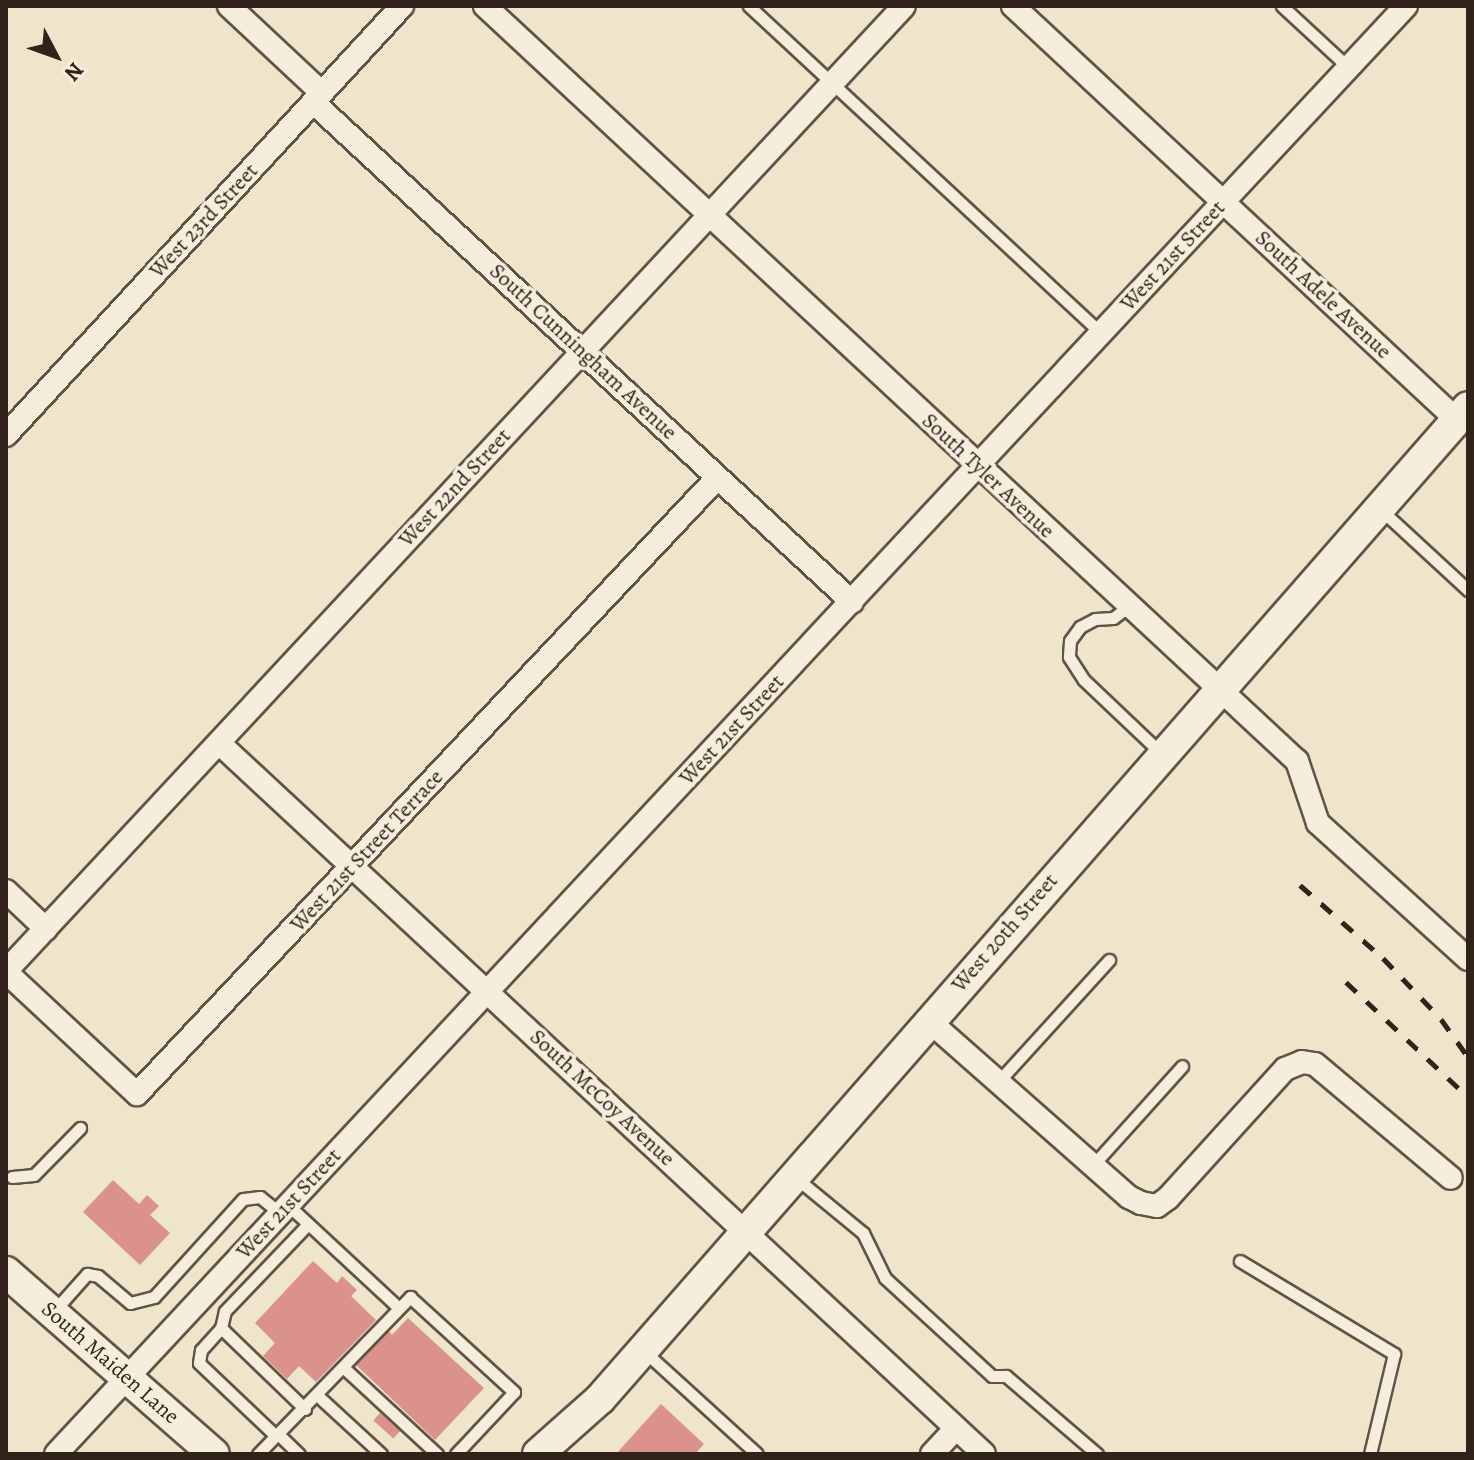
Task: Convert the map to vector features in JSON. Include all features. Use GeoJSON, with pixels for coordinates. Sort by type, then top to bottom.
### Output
{"type":"FeatureCollection","features":[{"type":"Feature","properties":{"kind":"main road","name":"West 20th Street"},"geometry":{"type":"LineString","coordinates":[[538,1454],[600,1399],[1161,753],[1462,413]]}},
{"type":"Feature","properties":{"kind":"main road","name":"South Maiden Lane"},"geometry":{"type":"LineString","coordinates":[[6,1272],[214,1454]]}},
{"type":"Feature","properties":{"kind":"street","name":"South Cunningham Avenue"},"geometry":{"type":"LineString","coordinates":[[229,6],[318,98],[852,602]]}},
{"type":"Feature","properties":{"kind":"street","name":"West 23rd Street"},"geometry":{"type":"LineString","coordinates":[[6,435],[402,6]]}},
{"type":"Feature","properties":{"kind":"street","name":"South Tyler Avenue"},"geometry":{"type":"LineString","coordinates":[[485,6],[708,217],[1297,761],[1318,823],[1468,959]]}},
{"type":"Feature","properties":{"kind":"street","name":"West 22nd Street"},"geometry":{"type":"LineString","coordinates":[[6,972],[904,6]]}},
{"type":"Feature","properties":{"kind":"street","name":"South Adele Avenue"},"geometry":{"type":"LineString","coordinates":[[1013,6],[1224,202],[1462,413]]}},
{"type":"Feature","properties":{"kind":"street","name":"West 21st Street"},"geometry":{"type":"LineString","coordinates":[[56,1454],[1406,6]]}},
{"type":"Feature","properties":{"kind":"street","name":"West 21st Street Terrace"},"geometry":{"type":"LineString","coordinates":[[6,972],[137,1094],[718,477]]}},
{"type":"Feature","properties":{"kind":"street","name":"South McCoy Avenue"},"geometry":{"type":"LineString","coordinates":[[219,743],[984,1454]]}},
{"type":"Feature","properties":{"kind":"street"},"geometry":{"type":"LineString","coordinates":[[6,891],[46,929]]}},
{"type":"Feature","properties":{"kind":"street"},"geometry":{"type":"LineString","coordinates":[[928,1020],[1129,1197],[1157,1206],[1168,1198],[1285,1069],[1308,1062],[1315,1064],[1451,1178]]}},
{"type":"Feature","properties":{"kind":"street"},"geometry":{"type":"LineString","coordinates":[[932,1454],[956,1428]]}},
{"type":"Feature","properties":{"kind":"lane"},"geometry":{"type":"LineString","coordinates":[[749,6],[1101,333]]}},
{"type":"Feature","properties":{"kind":"lane"},"geometry":{"type":"LineString","coordinates":[[1282,6],[1349,68]]}},
{"type":"Feature","properties":{"kind":"lane"},"geometry":{"type":"LineString","coordinates":[[1378,508],[1468,590]]}},
{"type":"Feature","properties":{"kind":"lane"},"geometry":{"type":"LineString","coordinates":[[1129,606],[1113,618],[1095,619],[1080,627],[1070,641],[1069,657],[1084,680],[1161,753]]}},
{"type":"Feature","properties":{"kind":"lane"},"geometry":{"type":"LineString","coordinates":[[998,1082],[1109,960]]}},
{"type":"Feature","properties":{"kind":"lane"},"geometry":{"type":"LineString","coordinates":[[1093,1165],[1182,1066]]}},
{"type":"Feature","properties":{"kind":"lane"},"geometry":{"type":"LineString","coordinates":[[8,1177],[34,1175],[80,1128]]}},
{"type":"Feature","properties":{"kind":"lane"},"geometry":{"type":"LineString","coordinates":[[792,1176],[863,1233],[885,1278],[992,1376],[1006,1376],[1097,1454]]}},
{"type":"Feature","properties":{"kind":"lane"},"geometry":{"type":"LineString","coordinates":[[51,1314],[87,1274],[98,1276],[130,1303],[154,1297],[243,1199],[260,1197],[308,1224],[399,1308]]}},
{"type":"Feature","properties":{"kind":"lane"},"geometry":{"type":"LineString","coordinates":[[299,1454],[201,1366],[199,1353],[221,1328],[225,1311],[308,1224]]}},
{"type":"Feature","properties":{"kind":"lane"},"geometry":{"type":"LineString","coordinates":[[1240,1261],[1394,1354],[1370,1454]]}},
{"type":"Feature","properties":{"kind":"lane"},"geometry":{"type":"LineString","coordinates":[[258,1454],[318,1396],[410,1297],[514,1392],[456,1454]]}},
{"type":"Feature","properties":{"kind":"lane"},"geometry":{"type":"LineString","coordinates":[[221,1328],[305,1409]]}},
{"type":"Feature","properties":{"kind":"lane"},"geometry":{"type":"LineString","coordinates":[[643,1349],[757,1454]]}},
{"type":"Feature","properties":{"kind":"lane"},"geometry":{"type":"LineString","coordinates":[[344,1368],[437,1454]]}},
{"type":"Feature","properties":{"kind":"lane"},"geometry":{"type":"LineString","coordinates":[[318,1396],[381,1454]]}},
{"type":"Feature","properties":{"kind":"building"},"geometry":{"type":"Polygon","coordinates":[[[113,1180],[139,1204],[147,1195],[159,1206],[150,1215],[170,1233],[140,1265],[83,1212],[113,1180]]]}},
{"type":"Feature","properties":{"kind":"building"},"geometry":{"type":"Polygon","coordinates":[[[313,1261],[337,1283],[342,1276],[357,1290],[351,1296],[376,1320],[316,1382],[299,1366],[287,1379],[263,1356],[275,1343],[255,1323],[313,1261]]]}},
{"type":"Feature","properties":{"kind":"building"},"geometry":{"type":"Polygon","coordinates":[[[408,1318],[484,1388],[435,1440],[356,1365],[389,1331],[392,1335],[408,1318]]]}},
{"type":"Feature","properties":{"kind":"building"},"geometry":{"type":"Polygon","coordinates":[[[661,1404],[704,1444],[695,1454],[616,1454],[661,1404]]]}},
{"type":"Feature","properties":{"kind":"building"},"geometry":{"type":"Polygon","coordinates":[[[380,1413],[400,1431],[393,1438],[373,1420],[380,1413]]]}},
{"type":"Feature","properties":{"kind":"railway"},"geometry":{"type":"LineString","coordinates":[[1300,885],[1383,958],[1441,1019],[1468,1057]]}},
{"type":"Feature","properties":{"kind":"railway"},"geometry":{"type":"LineString","coordinates":[[1346,982],[1468,1097]]}}]}
